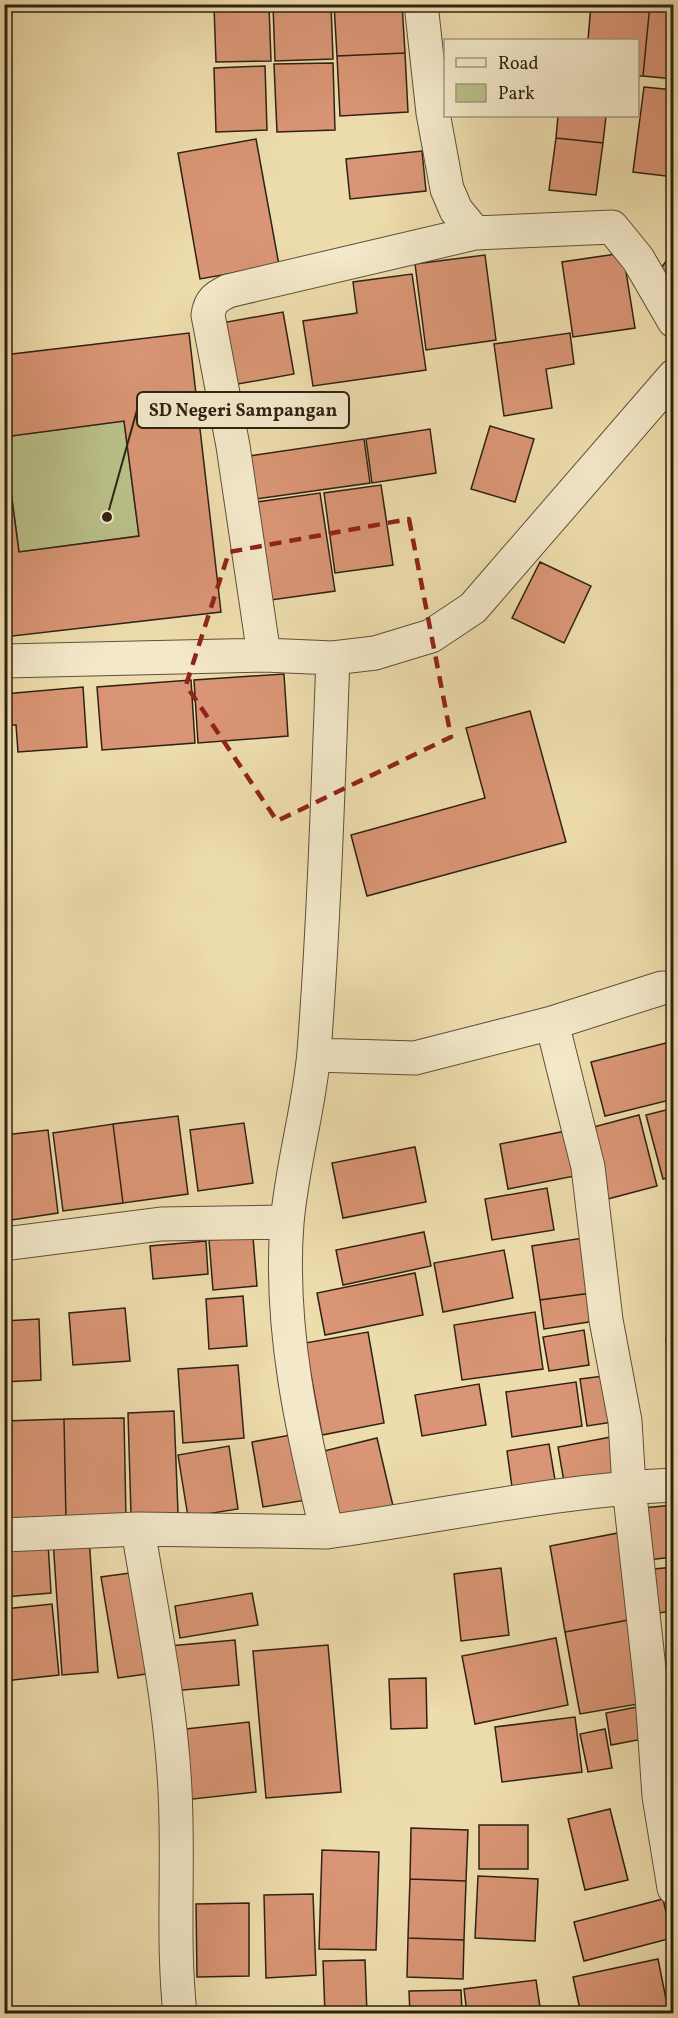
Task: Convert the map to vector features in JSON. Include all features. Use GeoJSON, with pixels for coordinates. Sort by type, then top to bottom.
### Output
{"type":"FeatureCollection","features":[{"type":"Feature","properties":{"kind":"street"},"geometry":{"type":"LineString","coordinates":[[421,4],[434,113],[447,189],[456,210],[475,232]]}},
{"type":"Feature","properties":{"kind":"street"},"geometry":{"type":"LineString","coordinates":[[264,655],[233,446],[208,315],[210,304],[217,296],[228,291],[475,232],[612,227],[638,260],[674,321]]}},
{"type":"Feature","properties":{"kind":"street"},"geometry":{"type":"LineString","coordinates":[[4,661],[264,655],[333,658],[375,653],[431,636],[473,608],[674,376]]}},
{"type":"Feature","properties":{"kind":"street"},"geometry":{"type":"LineString","coordinates":[[327,1532],[311,1468],[295,1383],[286,1304],[287,1222],[314,1055],[326,848],[333,658]]}},
{"type":"Feature","properties":{"kind":"street"},"geometry":{"type":"LineString","coordinates":[[314,1055],[415,1058],[552,1023],[662,988]]}},
{"type":"Feature","properties":{"kind":"street"},"geometry":{"type":"LineString","coordinates":[[552,1023],[588,1167],[606,1320],[625,1421],[629,1487],[652,1696],[659,1796],[674,1888]]}},
{"type":"Feature","properties":{"kind":"street"},"geometry":{"type":"LineString","coordinates":[[4,1244],[160,1224],[287,1222]]}},
{"type":"Feature","properties":{"kind":"street"},"geometry":{"type":"LineString","coordinates":[[4,1535],[138,1529],[327,1532],[428,1518],[557,1494],[674,1485]]}},
{"type":"Feature","properties":{"kind":"street"},"geometry":{"type":"LineString","coordinates":[[138,1529],[164,1685],[175,1790],[176,1973],[180,2013]]}},
{"type":"Feature","properties":{"kind":"highlighted area"},"geometry":{"type":"Polygon","coordinates":[[[409,519],[451,737],[277,821],[186,685],[229,552],[409,519]]]}},
{"type":"Feature","properties":{"kind":"green space"},"geometry":{"type":"Polygon","coordinates":[[[124,421],[139,536],[19,552],[4,437],[124,421]]]}},
{"type":"Feature","properties":{"kind":"building"},"geometry":{"type":"Polygon","coordinates":[[[331,4],[333,59],[275,61],[273,6],[331,4]]]}},
{"type":"Feature","properties":{"kind":"building"},"geometry":{"type":"Polygon","coordinates":[[[334,4],[402,4],[405,53],[337,56],[334,4]]]}},
{"type":"Feature","properties":{"kind":"building"},"geometry":{"type":"Polygon","coordinates":[[[479,4],[564,4],[564,6],[479,10],[479,4]]]}},
{"type":"Feature","properties":{"kind":"building"},"geometry":{"type":"Polygon","coordinates":[[[591,4],[650,4],[643,76],[639,76],[639,39],[588,39],[591,4]]]}},
{"type":"Feature","properties":{"kind":"building"},"geometry":{"type":"Polygon","coordinates":[[[650,4],[674,4],[674,79],[643,76],[650,4]]]}},
{"type":"Feature","properties":{"kind":"building"},"geometry":{"type":"Polygon","coordinates":[[[269,5],[271,61],[216,62],[214,7],[269,5]]]}},
{"type":"Feature","properties":{"kind":"building"},"geometry":{"type":"Polygon","coordinates":[[[405,53],[408,112],[340,116],[337,56],[405,53]]]}},
{"type":"Feature","properties":{"kind":"building"},"geometry":{"type":"Polygon","coordinates":[[[333,63],[335,130],[277,132],[274,64],[333,63]]]}},
{"type":"Feature","properties":{"kind":"building"},"geometry":{"type":"Polygon","coordinates":[[[265,66],[267,130],[216,132],[214,68],[265,66]]]}},
{"type":"Feature","properties":{"kind":"building"},"geometry":{"type":"Polygon","coordinates":[[[644,87],[674,90],[674,177],[633,172],[644,87]]]}},
{"type":"Feature","properties":{"kind":"building"},"geometry":{"type":"Polygon","coordinates":[[[558,117],[606,117],[603,143],[556,138],[558,117]]]}},
{"type":"Feature","properties":{"kind":"building"},"geometry":{"type":"Polygon","coordinates":[[[556,138],[603,143],[596,195],[549,190],[556,138]]]}},
{"type":"Feature","properties":{"kind":"building"},"geometry":{"type":"Polygon","coordinates":[[[256,139],[279,265],[200,279],[178,153],[256,139]]]}},
{"type":"Feature","properties":{"kind":"building"},"geometry":{"type":"Polygon","coordinates":[[[422,151],[426,191],[350,199],[346,159],[422,151]]]}},
{"type":"Feature","properties":{"kind":"building"},"geometry":{"type":"Polygon","coordinates":[[[674,250],[674,280],[659,271],[674,250]]]}},
{"type":"Feature","properties":{"kind":"building"},"geometry":{"type":"Polygon","coordinates":[[[623,253],[635,328],[573,337],[562,262],[623,253]]]}},
{"type":"Feature","properties":{"kind":"building"},"geometry":{"type":"Polygon","coordinates":[[[485,255],[496,340],[426,350],[415,264],[485,255]]]}},
{"type":"Feature","properties":{"kind":"building"},"geometry":{"type":"Polygon","coordinates":[[[412,274],[426,370],[313,386],[303,321],[357,313],[353,282],[412,274]]]}},
{"type":"Feature","properties":{"kind":"building"},"geometry":{"type":"Polygon","coordinates":[[[283,312],[294,374],[227,386],[216,324],[283,312]]]}},
{"type":"Feature","properties":{"kind":"building"},"geometry":{"type":"Polygon","coordinates":[[[189,333],[221,612],[4,637],[4,439],[19,552],[139,536],[124,421],[4,437],[4,355],[189,333]]]}},
{"type":"Feature","properties":{"kind":"building"},"geometry":{"type":"Polygon","coordinates":[[[570,333],[574,364],[546,369],[552,408],[504,416],[494,344],[570,333]]]}},
{"type":"Feature","properties":{"kind":"building"},"geometry":{"type":"Polygon","coordinates":[[[490,426],[534,439],[515,502],[471,489],[490,426]]]}},
{"type":"Feature","properties":{"kind":"building"},"geometry":{"type":"Polygon","coordinates":[[[430,429],[436,473],[372,483],[366,439],[430,429]]]}},
{"type":"Feature","properties":{"kind":"building"},"geometry":{"type":"Polygon","coordinates":[[[364,439],[370,483],[249,500],[243,457],[364,439]]]}},
{"type":"Feature","properties":{"kind":"building"},"geometry":{"type":"Polygon","coordinates":[[[381,485],[393,565],[335,573],[324,493],[381,485]]]}},
{"type":"Feature","properties":{"kind":"building"},"geometry":{"type":"Polygon","coordinates":[[[320,493],[335,591],[271,600],[257,502],[320,493]]]}},
{"type":"Feature","properties":{"kind":"building"},"geometry":{"type":"Polygon","coordinates":[[[540,562],[591,586],[564,643],[512,618],[540,562]]]}},
{"type":"Feature","properties":{"kind":"building"},"geometry":{"type":"Polygon","coordinates":[[[284,674],[288,736],[198,743],[194,680],[284,674]]]}},
{"type":"Feature","properties":{"kind":"building"},"geometry":{"type":"Polygon","coordinates":[[[191,680],[195,743],[102,750],[97,687],[191,680]]]}},
{"type":"Feature","properties":{"kind":"building"},"geometry":{"type":"Polygon","coordinates":[[[83,687],[87,747],[18,752],[16,725],[4,725],[4,694],[83,687]]]}},
{"type":"Feature","properties":{"kind":"building"},"geometry":{"type":"Polygon","coordinates":[[[530,711],[566,842],[367,896],[351,835],[485,798],[466,728],[530,711]]]}},
{"type":"Feature","properties":{"kind":"building"},"geometry":{"type":"Polygon","coordinates":[[[674,1041],[674,1099],[605,1116],[591,1062],[674,1041]]]}},
{"type":"Feature","properties":{"kind":"building"},"geometry":{"type":"Polygon","coordinates":[[[674,1108],[674,1176],[663,1179],[646,1115],[674,1108]]]}},
{"type":"Feature","properties":{"kind":"building"},"geometry":{"type":"Polygon","coordinates":[[[639,1115],[657,1186],[604,1200],[586,1129],[639,1115]]]}},
{"type":"Feature","properties":{"kind":"building"},"geometry":{"type":"Polygon","coordinates":[[[178,1116],[188,1194],[123,1203],[113,1124],[178,1116]]]}},
{"type":"Feature","properties":{"kind":"building"},"geometry":{"type":"Polygon","coordinates":[[[244,1123],[253,1183],[198,1191],[190,1130],[244,1123]]]}},
{"type":"Feature","properties":{"kind":"building"},"geometry":{"type":"Polygon","coordinates":[[[113,1124],[123,1203],[63,1211],[53,1133],[113,1124]]]}},
{"type":"Feature","properties":{"kind":"building"},"geometry":{"type":"Polygon","coordinates":[[[48,1130],[58,1213],[5,1221],[4,1135],[48,1130]]]}},
{"type":"Feature","properties":{"kind":"building"},"geometry":{"type":"Polygon","coordinates":[[[571,1130],[580,1175],[508,1189],[500,1144],[571,1130]]]}},
{"type":"Feature","properties":{"kind":"building"},"geometry":{"type":"Polygon","coordinates":[[[415,1147],[426,1202],[343,1218],[332,1163],[415,1147]]]}},
{"type":"Feature","properties":{"kind":"building"},"geometry":{"type":"Polygon","coordinates":[[[547,1188],[554,1230],[492,1240],[485,1199],[547,1188]]]}},
{"type":"Feature","properties":{"kind":"building"},"geometry":{"type":"Polygon","coordinates":[[[424,1232],[431,1266],[343,1285],[336,1250],[424,1232]]]}},
{"type":"Feature","properties":{"kind":"building"},"geometry":{"type":"Polygon","coordinates":[[[253,1237],[257,1286],[213,1290],[209,1240],[253,1237]]]}},
{"type":"Feature","properties":{"kind":"building"},"geometry":{"type":"Polygon","coordinates":[[[583,1238],[591,1293],[540,1300],[532,1246],[583,1238]]]}},
{"type":"Feature","properties":{"kind":"building"},"geometry":{"type":"Polygon","coordinates":[[[206,1241],[208,1274],[153,1279],[150,1246],[206,1241]]]}},
{"type":"Feature","properties":{"kind":"building"},"geometry":{"type":"Polygon","coordinates":[[[504,1250],[513,1298],[443,1312],[434,1263],[504,1250]]]}},
{"type":"Feature","properties":{"kind":"building"},"geometry":{"type":"Polygon","coordinates":[[[415,1273],[423,1315],[325,1335],[317,1293],[415,1273]]]}},
{"type":"Feature","properties":{"kind":"building"},"geometry":{"type":"Polygon","coordinates":[[[591,1293],[595,1321],[544,1329],[540,1300],[591,1293]]]}},
{"type":"Feature","properties":{"kind":"building"},"geometry":{"type":"Polygon","coordinates":[[[243,1296],[247,1346],[209,1349],[206,1299],[243,1296]]]}},
{"type":"Feature","properties":{"kind":"building"},"geometry":{"type":"Polygon","coordinates":[[[125,1308],[130,1361],[73,1365],[69,1313],[125,1308]]]}},
{"type":"Feature","properties":{"kind":"building"},"geometry":{"type":"Polygon","coordinates":[[[535,1312],[543,1369],[462,1380],[454,1325],[535,1312]]]}},
{"type":"Feature","properties":{"kind":"building"},"geometry":{"type":"Polygon","coordinates":[[[39,1319],[41,1380],[4,1382],[4,1321],[39,1319]]]}},
{"type":"Feature","properties":{"kind":"building"},"geometry":{"type":"Polygon","coordinates":[[[584,1330],[589,1365],[549,1371],[543,1337],[584,1330]]]}},
{"type":"Feature","properties":{"kind":"building"},"geometry":{"type":"Polygon","coordinates":[[[368,1332],[384,1423],[322,1435],[305,1343],[368,1332]]]}},
{"type":"Feature","properties":{"kind":"building"},"geometry":{"type":"Polygon","coordinates":[[[666,1338],[674,1338],[674,1396],[672,1396],[666,1338]]]}},
{"type":"Feature","properties":{"kind":"building"},"geometry":{"type":"Polygon","coordinates":[[[238,1365],[244,1438],[183,1443],[178,1369],[238,1365]]]}},
{"type":"Feature","properties":{"kind":"building"},"geometry":{"type":"Polygon","coordinates":[[[612,1375],[619,1421],[587,1426],[580,1379],[612,1375]]]}},
{"type":"Feature","properties":{"kind":"building"},"geometry":{"type":"Polygon","coordinates":[[[576,1382],[582,1426],[512,1437],[506,1392],[576,1382]]]}},
{"type":"Feature","properties":{"kind":"building"},"geometry":{"type":"Polygon","coordinates":[[[479,1384],[486,1425],[422,1436],[415,1395],[479,1384]]]}},
{"type":"Feature","properties":{"kind":"building"},"geometry":{"type":"Polygon","coordinates":[[[174,1411],[178,1513],[131,1515],[128,1413],[174,1411]]]}},
{"type":"Feature","properties":{"kind":"building"},"geometry":{"type":"Polygon","coordinates":[[[124,1418],[126,1519],[66,1521],[64,1419],[124,1418]]]}},
{"type":"Feature","properties":{"kind":"building"},"geometry":{"type":"Polygon","coordinates":[[[64,1419],[66,1521],[6,1522],[4,1421],[64,1419]]]}},
{"type":"Feature","properties":{"kind":"building"},"geometry":{"type":"Polygon","coordinates":[[[296,1434],[307,1500],[263,1507],[252,1442],[296,1434]]]}},
{"type":"Feature","properties":{"kind":"building"},"geometry":{"type":"Polygon","coordinates":[[[611,1437],[618,1479],[565,1488],[558,1447],[611,1437]]]}},
{"type":"Feature","properties":{"kind":"building"},"geometry":{"type":"Polygon","coordinates":[[[377,1438],[393,1506],[339,1518],[324,1451],[377,1438]]]}},
{"type":"Feature","properties":{"kind":"building"},"geometry":{"type":"Polygon","coordinates":[[[549,1444],[555,1480],[512,1487],[507,1451],[549,1444]]]}},
{"type":"Feature","properties":{"kind":"building"},"geometry":{"type":"Polygon","coordinates":[[[229,1446],[238,1509],[188,1517],[178,1455],[229,1446]]]}},
{"type":"Feature","properties":{"kind":"building"},"geometry":{"type":"Polygon","coordinates":[[[674,1505],[674,1557],[647,1560],[642,1508],[674,1505]]]}},
{"type":"Feature","properties":{"kind":"building"},"geometry":{"type":"Polygon","coordinates":[[[618,1533],[634,1619],[565,1632],[550,1546],[618,1533]]]}},
{"type":"Feature","properties":{"kind":"building"},"geometry":{"type":"Polygon","coordinates":[[[89,1537],[98,1672],[62,1675],[53,1540],[89,1537]]]}},
{"type":"Feature","properties":{"kind":"building"},"geometry":{"type":"Polygon","coordinates":[[[48,1543],[51,1593],[4,1597],[4,1546],[48,1543]]]}},
{"type":"Feature","properties":{"kind":"building"},"geometry":{"type":"Polygon","coordinates":[[[674,1567],[674,1611],[658,1613],[654,1569],[674,1567]]]}},
{"type":"Feature","properties":{"kind":"building"},"geometry":{"type":"Polygon","coordinates":[[[501,1568],[509,1635],[461,1641],[454,1574],[501,1568]]]}},
{"type":"Feature","properties":{"kind":"building"},"geometry":{"type":"Polygon","coordinates":[[[137,1572],[153,1673],[118,1678],[101,1577],[137,1572]]]}},
{"type":"Feature","properties":{"kind":"building"},"geometry":{"type":"Polygon","coordinates":[[[252,1593],[258,1625],[180,1638],[175,1606],[252,1593]]]}},
{"type":"Feature","properties":{"kind":"building"},"geometry":{"type":"Polygon","coordinates":[[[52,1604],[59,1675],[4,1681],[4,1609],[52,1604]]]}},
{"type":"Feature","properties":{"kind":"building"},"geometry":{"type":"Polygon","coordinates":[[[634,1619],[650,1702],[580,1714],[565,1632],[634,1619]]]}},
{"type":"Feature","properties":{"kind":"building"},"geometry":{"type":"Polygon","coordinates":[[[556,1638],[568,1705],[475,1724],[462,1656],[556,1638]]]}},
{"type":"Feature","properties":{"kind":"building"},"geometry":{"type":"Polygon","coordinates":[[[235,1640],[239,1685],[172,1691],[169,1646],[235,1640]]]}},
{"type":"Feature","properties":{"kind":"building"},"geometry":{"type":"Polygon","coordinates":[[[328,1645],[341,1792],[266,1798],[253,1651],[328,1645]]]}},
{"type":"Feature","properties":{"kind":"building"},"geometry":{"type":"Polygon","coordinates":[[[426,1678],[427,1728],[391,1729],[389,1679],[426,1678]]]}},
{"type":"Feature","properties":{"kind":"building"},"geometry":{"type":"Polygon","coordinates":[[[642,1706],[648,1738],[611,1745],[606,1713],[642,1706]]]}},
{"type":"Feature","properties":{"kind":"building"},"geometry":{"type":"Polygon","coordinates":[[[575,1717],[582,1772],[502,1782],[495,1727],[575,1717]]]}},
{"type":"Feature","properties":{"kind":"building"},"geometry":{"type":"Polygon","coordinates":[[[249,1722],[256,1792],[184,1800],[177,1730],[249,1722]]]}},
{"type":"Feature","properties":{"kind":"building"},"geometry":{"type":"Polygon","coordinates":[[[605,1729],[612,1768],[588,1772],[580,1734],[605,1729]]]}},
{"type":"Feature","properties":{"kind":"building"},"geometry":{"type":"Polygon","coordinates":[[[610,1809],[628,1880],[585,1890],[568,1819],[610,1809]]]}},
{"type":"Feature","properties":{"kind":"building"},"geometry":{"type":"Polygon","coordinates":[[[479,1825],[528,1825],[528,1869],[479,1869],[479,1825]]]}},
{"type":"Feature","properties":{"kind":"building"},"geometry":{"type":"Polygon","coordinates":[[[411,1828],[468,1830],[466,1881],[410,1879],[411,1828]]]}},
{"type":"Feature","properties":{"kind":"building"},"geometry":{"type":"Polygon","coordinates":[[[322,1850],[379,1852],[376,1950],[319,1949],[322,1850]]]}},
{"type":"Feature","properties":{"kind":"building"},"geometry":{"type":"Polygon","coordinates":[[[478,1876],[538,1879],[535,1941],[475,1938],[478,1876]]]}},
{"type":"Feature","properties":{"kind":"building"},"geometry":{"type":"Polygon","coordinates":[[[410,1879],[466,1881],[464,1940],[408,1938],[410,1879]]]}},
{"type":"Feature","properties":{"kind":"building"},"geometry":{"type":"Polygon","coordinates":[[[313,1894],[316,1975],[266,1978],[264,1895],[313,1894]]]}},
{"type":"Feature","properties":{"kind":"building"},"geometry":{"type":"Polygon","coordinates":[[[663,1899],[672,1938],[584,1961],[574,1922],[663,1899]]]}},
{"type":"Feature","properties":{"kind":"building"},"geometry":{"type":"Polygon","coordinates":[[[249,1903],[249,1976],[197,1977],[196,1904],[249,1903]]]}},
{"type":"Feature","properties":{"kind":"building"},"geometry":{"type":"Polygon","coordinates":[[[408,1938],[464,1940],[463,1979],[407,1977],[408,1938]]]}},
{"type":"Feature","properties":{"kind":"building"},"geometry":{"type":"Polygon","coordinates":[[[658,1959],[669,2014],[581,2014],[573,1977],[658,1959]]]}},
{"type":"Feature","properties":{"kind":"building"},"geometry":{"type":"Polygon","coordinates":[[[365,1960],[367,2014],[325,2014],[323,1961],[365,1960]]]}},
{"type":"Feature","properties":{"kind":"building"},"geometry":{"type":"Polygon","coordinates":[[[536,1980],[541,2014],[467,2014],[464,1989],[536,1980]]]}},
{"type":"Feature","properties":{"kind":"building"},"geometry":{"type":"Polygon","coordinates":[[[461,1990],[462,2014],[410,2014],[409,1991],[461,1990]]]}},
{"type":"Feature","properties":{"kind":"place","name":"SD Negeri Sampangan"},"geometry":{"type":"Point","coordinates":[107,517]}}]}
